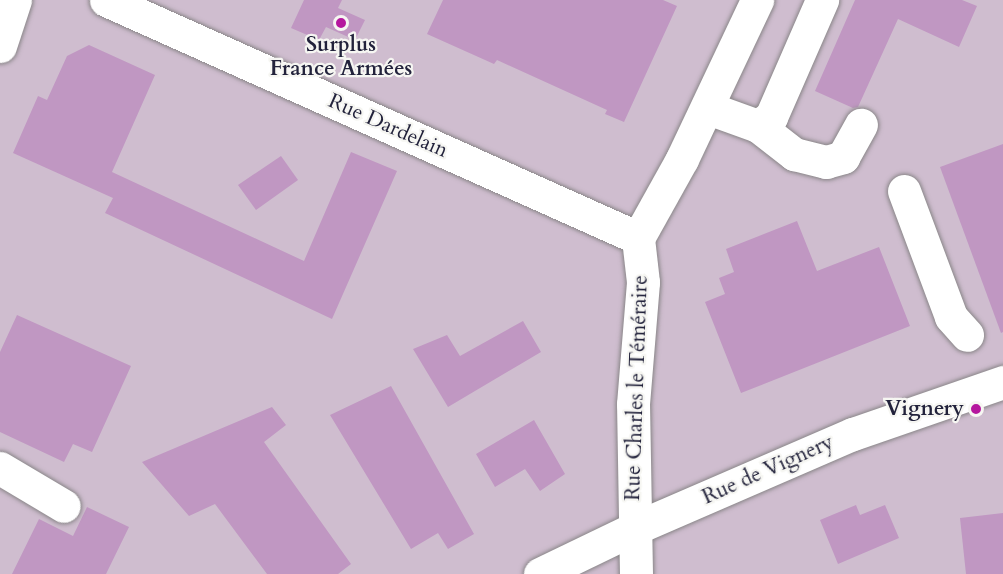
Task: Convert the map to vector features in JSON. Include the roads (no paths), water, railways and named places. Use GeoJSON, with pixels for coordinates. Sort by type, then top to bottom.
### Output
{"type":"FeatureCollection","features":[{"type":"Feature","properties":{"kind":"street"},"geometry":{"type":"LineString","coordinates":[[0,46],[15,0]]}},
{"type":"Feature","properties":{"kind":"street","name":"Rue Dardelain"},"geometry":{"type":"LineString","coordinates":[[106,0],[638,238]]}},
{"type":"Feature","properties":{"kind":"street"},"geometry":{"type":"LineString","coordinates":[[638,238],[708,108],[757,0]]}},
{"type":"Feature","properties":{"kind":"street"},"geometry":{"type":"LineString","coordinates":[[758,126],[771,117],[822,0]]}},
{"type":"Feature","properties":{"kind":"street"},"geometry":{"type":"LineString","coordinates":[[708,108],[758,126],[794,154],[826,162],[843,157],[861,125]]}},
{"type":"Feature","properties":{"kind":"street"},"geometry":{"type":"LineString","coordinates":[[904,191],[951,317],[967,335]]}},
{"type":"Feature","properties":{"kind":"street","name":"Rue Charles le Téméraire"},"geometry":{"type":"LineString","coordinates":[[636,574],[633,530],[633,404],[643,282],[638,238]]}},
{"type":"Feature","properties":{"kind":"street","name":"Rue de Vignery"},"geometry":{"type":"LineString","coordinates":[[540,574],[633,530],[853,434],[1003,382]]}},
{"type":"Feature","properties":{"kind":"street"},"geometry":{"type":"LineString","coordinates":[[0,468],[64,506]]}},
{"type":"Feature","properties":{"kind":"place","name":"Surplus France Armées"},"geometry":{"type":"Point","coordinates":[341,23]}},
{"type":"Feature","properties":{"kind":"place","name":"Vignery"},"geometry":{"type":"Point","coordinates":[976,409]}}]}
